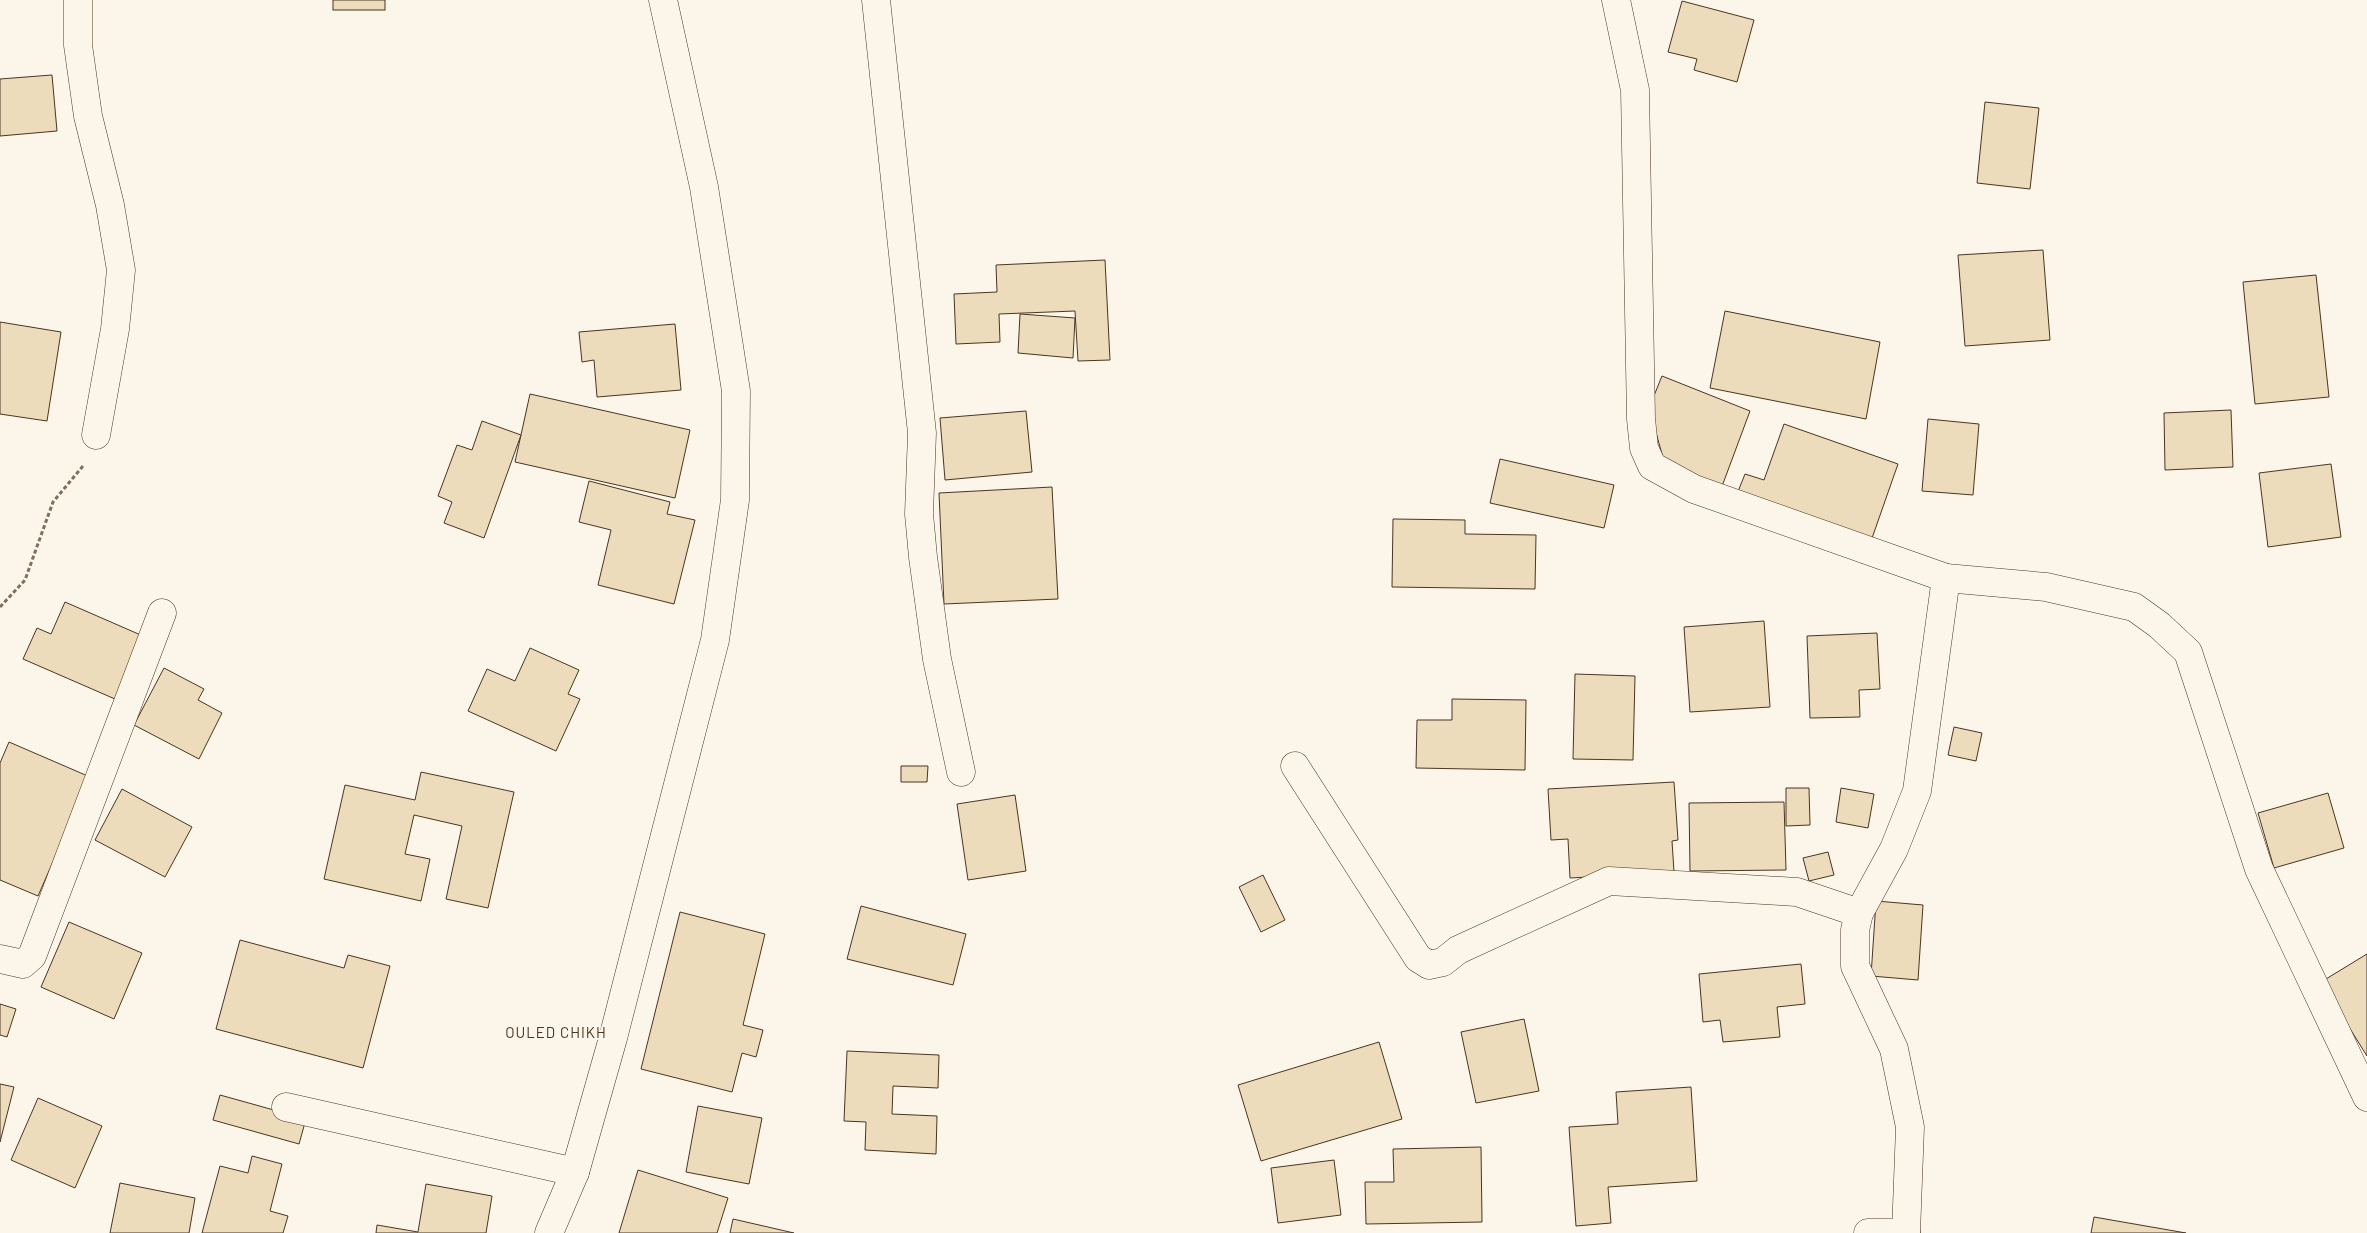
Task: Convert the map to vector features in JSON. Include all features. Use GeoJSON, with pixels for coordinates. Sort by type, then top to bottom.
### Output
{"type":"FeatureCollection","features":[{"type":"Feature","properties":{"kind":"street"},"geometry":{"type":"LineString","coordinates":[[78,0],[78,45],[88,116],[110,205],[122,270],[115,329],[96,435]]}},
{"type":"Feature","properties":{"kind":"street"},"geometry":{"type":"LineString","coordinates":[[549,1233],[575,1172],[613,1038],[716,640],[735,500],[736,391],[704,187],[663,0]]}},
{"type":"Feature","properties":{"kind":"street"},"geometry":{"type":"LineString","coordinates":[[876,0],[922,433],[919,514],[923,557],[936,660],[961,772]]}},
{"type":"Feature","properties":{"kind":"street"},"geometry":{"type":"LineString","coordinates":[[1616,0],[1635,90],[1641,419],[1644,448],[1652,466],[1694,489],[1946,578],[2046,587],[2134,607],[2159,624],[2188,652],[2259,869],[2367,1097]]}},
{"type":"Feature","properties":{"kind":"street"},"geometry":{"type":"LineString","coordinates":[[1868,1233],[1906,1233],[1910,1127],[1894,1049],[1855,966],[1855,930],[1860,913],[1894,849],[1917,791],[1946,578]]}},
{"type":"Feature","properties":{"kind":"street"},"geometry":{"type":"LineString","coordinates":[[0,959],[24,964],[32,956],[162,613]]}},
{"type":"Feature","properties":{"kind":"street"},"geometry":{"type":"LineString","coordinates":[[1295,766],[1418,958],[1429,965],[1443,962],[1458,950],[1609,881],[1797,892],[1860,913]]}},
{"type":"Feature","properties":{"kind":"street"},"geometry":{"type":"LineString","coordinates":[[286,1106],[575,1172]]}},
{"type":"Feature","properties":{"kind":"path"},"geometry":{"type":"LineString","coordinates":[[0,607],[25,580],[53,502],[86,463],[96,435]]}},
{"type":"Feature","properties":{"kind":"building"},"geometry":{"type":"Polygon","coordinates":[[[333,0],[385,0],[385,10],[333,10],[333,0]]]}},
{"type":"Feature","properties":{"kind":"building"},"geometry":{"type":"Polygon","coordinates":[[[1682,1],[1754,20],[1737,82],[1694,70],[1697,59],[1668,52],[1682,1]]]}},
{"type":"Feature","properties":{"kind":"building"},"geometry":{"type":"Polygon","coordinates":[[[52,75],[57,131],[0,136],[0,79],[52,75]]]}},
{"type":"Feature","properties":{"kind":"building"},"geometry":{"type":"Polygon","coordinates":[[[1985,102],[2039,108],[2030,189],[1977,183],[1985,102]]]}},
{"type":"Feature","properties":{"kind":"building"},"geometry":{"type":"Polygon","coordinates":[[[2043,250],[2050,340],[1965,346],[1958,255],[2043,250]]]}},
{"type":"Feature","properties":{"kind":"building"},"geometry":{"type":"Polygon","coordinates":[[[1105,260],[1110,360],[1078,361],[1075,311],[999,314],[1000,342],[956,344],[954,294],[997,292],[996,265],[1105,260]]]}},
{"type":"Feature","properties":{"kind":"building"},"geometry":{"type":"Polygon","coordinates":[[[2316,275],[2329,397],[2255,404],[2243,282],[2316,275]]]}},
{"type":"Feature","properties":{"kind":"building"},"geometry":{"type":"Polygon","coordinates":[[[1725,311],[1880,342],[1866,419],[1710,388],[1725,311]]]}},
{"type":"Feature","properties":{"kind":"building"},"geometry":{"type":"Polygon","coordinates":[[[1020,314],[1075,318],[1073,358],[1018,353],[1020,314]]]}},
{"type":"Feature","properties":{"kind":"building"},"geometry":{"type":"Polygon","coordinates":[[[0,322],[61,332],[47,421],[0,414],[0,322]]]}},
{"type":"Feature","properties":{"kind":"building"},"geometry":{"type":"Polygon","coordinates":[[[675,324],[681,390],[597,397],[594,360],[582,362],[579,332],[675,324]]]}},
{"type":"Feature","properties":{"kind":"building"},"geometry":{"type":"Polygon","coordinates":[[[1662,376],[1750,411],[1721,489],[1666,468],[1649,408],[1662,376]]]}},
{"type":"Feature","properties":{"kind":"building"},"geometry":{"type":"Polygon","coordinates":[[[530,394],[690,430],[675,498],[515,462],[530,394]]]}},
{"type":"Feature","properties":{"kind":"building"},"geometry":{"type":"Polygon","coordinates":[[[2231,410],[2233,467],[2165,470],[2164,413],[2231,410]]]}},
{"type":"Feature","properties":{"kind":"building"},"geometry":{"type":"Polygon","coordinates":[[[1026,411],[1032,472],[945,480],[940,418],[1026,411]]]}},
{"type":"Feature","properties":{"kind":"building"},"geometry":{"type":"Polygon","coordinates":[[[1928,419],[1979,424],[1973,495],[1922,491],[1928,419]]]}},
{"type":"Feature","properties":{"kind":"building"},"geometry":{"type":"Polygon","coordinates":[[[482,421],[521,435],[484,538],[444,523],[452,502],[438,496],[457,445],[472,450],[482,421]]]}},
{"type":"Feature","properties":{"kind":"building"},"geometry":{"type":"Polygon","coordinates":[[[1784,424],[1898,464],[1871,541],[1737,494],[1745,474],[1764,480],[1784,424]]]}},
{"type":"Feature","properties":{"kind":"building"},"geometry":{"type":"Polygon","coordinates":[[[1500,459],[1614,485],[1604,528],[1490,503],[1500,459]]]}},
{"type":"Feature","properties":{"kind":"building"},"geometry":{"type":"Polygon","coordinates":[[[2331,464],[2341,537],[2268,547],[2259,473],[2331,464]]]}},
{"type":"Feature","properties":{"kind":"building"},"geometry":{"type":"Polygon","coordinates":[[[589,481],[670,502],[667,514],[695,520],[674,604],[598,585],[611,530],[579,522],[589,481]]]}},
{"type":"Feature","properties":{"kind":"building"},"geometry":{"type":"Polygon","coordinates":[[[1052,487],[1058,599],[944,604],[939,493],[1052,487]]]}},
{"type":"Feature","properties":{"kind":"building"},"geometry":{"type":"Polygon","coordinates":[[[1393,519],[1465,520],[1465,534],[1536,535],[1535,589],[1392,587],[1393,519]]]}},
{"type":"Feature","properties":{"kind":"building"},"geometry":{"type":"Polygon","coordinates":[[[65,602],[143,636],[115,699],[23,659],[37,628],[51,634],[65,602]]]}},
{"type":"Feature","properties":{"kind":"building"},"geometry":{"type":"Polygon","coordinates":[[[1764,621],[1770,707],[1690,712],[1684,627],[1764,621]]]}},
{"type":"Feature","properties":{"kind":"building"},"geometry":{"type":"Polygon","coordinates":[[[1877,633],[1880,689],[1859,690],[1860,717],[1810,718],[1807,636],[1877,633]]]}},
{"type":"Feature","properties":{"kind":"building"},"geometry":{"type":"Polygon","coordinates":[[[530,648],[579,670],[568,694],[580,699],[556,751],[468,711],[487,669],[515,681],[530,648]]]}},
{"type":"Feature","properties":{"kind":"building"},"geometry":{"type":"Polygon","coordinates":[[[164,668],[204,689],[198,700],[222,713],[199,759],[134,725],[164,668]]]}},
{"type":"Feature","properties":{"kind":"building"},"geometry":{"type":"Polygon","coordinates":[[[1575,674],[1635,676],[1633,760],[1573,759],[1575,674]]]}},
{"type":"Feature","properties":{"kind":"building"},"geometry":{"type":"Polygon","coordinates":[[[1452,699],[1526,700],[1525,770],[1416,768],[1417,720],[1452,720],[1452,699]]]}},
{"type":"Feature","properties":{"kind":"building"},"geometry":{"type":"Polygon","coordinates":[[[1954,727],[1982,733],[1976,761],[1948,755],[1954,727]]]}},
{"type":"Feature","properties":{"kind":"building"},"geometry":{"type":"Polygon","coordinates":[[[9,742],[90,777],[38,896],[0,880],[0,763],[9,742]]]}},
{"type":"Feature","properties":{"kind":"building"},"geometry":{"type":"Polygon","coordinates":[[[901,766],[928,766],[927,782],[901,782],[901,766]]]}},
{"type":"Feature","properties":{"kind":"building"},"geometry":{"type":"Polygon","coordinates":[[[421,772],[514,792],[488,908],[446,899],[462,826],[414,815],[405,854],[430,859],[421,901],[324,879],[345,785],[415,800],[421,772]]]}},
{"type":"Feature","properties":{"kind":"building"},"geometry":{"type":"Polygon","coordinates":[[[1674,782],[1678,840],[1672,841],[1674,872],[1570,878],[1568,839],[1551,840],[1548,789],[1674,782]]]}},
{"type":"Feature","properties":{"kind":"building"},"geometry":{"type":"Polygon","coordinates":[[[1786,788],[1809,788],[1810,825],[1786,826],[1786,788]]]}},
{"type":"Feature","properties":{"kind":"building"},"geometry":{"type":"Polygon","coordinates":[[[1841,788],[1874,794],[1868,828],[1836,822],[1841,788]]]}},
{"type":"Feature","properties":{"kind":"building"},"geometry":{"type":"Polygon","coordinates":[[[122,789],[192,827],[165,877],[95,840],[122,789]]]}},
{"type":"Feature","properties":{"kind":"building"},"geometry":{"type":"Polygon","coordinates":[[[2328,793],[2344,848],[2274,868],[2258,813],[2328,793]]]}},
{"type":"Feature","properties":{"kind":"building"},"geometry":{"type":"Polygon","coordinates":[[[1015,795],[1026,871],[968,880],[957,804],[1015,795]]]}},
{"type":"Feature","properties":{"kind":"building"},"geometry":{"type":"Polygon","coordinates":[[[1784,802],[1786,870],[1690,871],[1689,803],[1784,802]]]}},
{"type":"Feature","properties":{"kind":"building"},"geometry":{"type":"Polygon","coordinates":[[[1828,852],[1834,875],[1809,881],[1803,858],[1828,852]]]}},
{"type":"Feature","properties":{"kind":"building"},"geometry":{"type":"Polygon","coordinates":[[[1263,875],[1285,920],[1261,932],[1239,887],[1263,875]]]}},
{"type":"Feature","properties":{"kind":"building"},"geometry":{"type":"Polygon","coordinates":[[[1876,901],[1923,905],[1918,980],[1871,976],[1876,901]]]}},
{"type":"Feature","properties":{"kind":"building"},"geometry":{"type":"Polygon","coordinates":[[[861,906],[966,934],[953,985],[847,959],[861,906]]]}},
{"type":"Feature","properties":{"kind":"building"},"geometry":{"type":"Polygon","coordinates":[[[680,912],[765,934],[743,1025],[763,1030],[756,1057],[742,1053],[732,1092],[641,1069],[680,912]]]}},
{"type":"Feature","properties":{"kind":"building"},"geometry":{"type":"Polygon","coordinates":[[[69,922],[142,953],[114,1019],[41,987],[69,922]]]}},
{"type":"Feature","properties":{"kind":"building"},"geometry":{"type":"Polygon","coordinates":[[[240,940],[344,968],[348,955],[390,966],[363,1068],[216,1029],[240,940]]]}},
{"type":"Feature","properties":{"kind":"building"},"geometry":{"type":"Polygon","coordinates":[[[2367,954],[2367,1056],[2321,982],[2367,954]]]}},
{"type":"Feature","properties":{"kind":"building"},"geometry":{"type":"Polygon","coordinates":[[[1801,964],[1805,1004],[1777,1007],[1780,1037],[1723,1042],[1720,1020],[1703,1022],[1699,974],[1801,964]]]}},
{"type":"Feature","properties":{"kind":"building"},"geometry":{"type":"Polygon","coordinates":[[[0,1004],[16,1009],[7,1037],[0,1035],[0,1004]]]}},
{"type":"Feature","properties":{"kind":"building"},"geometry":{"type":"Polygon","coordinates":[[[1524,1019],[1539,1091],[1476,1103],[1461,1032],[1524,1019]]]}},
{"type":"Feature","properties":{"kind":"building"},"geometry":{"type":"Polygon","coordinates":[[[1379,1042],[1402,1119],[1261,1161],[1238,1085],[1379,1042]]]}},
{"type":"Feature","properties":{"kind":"building"},"geometry":{"type":"Polygon","coordinates":[[[847,1051],[939,1055],[938,1088],[893,1086],[892,1114],[937,1116],[936,1154],[865,1150],[866,1122],[844,1121],[847,1051]]]}},
{"type":"Feature","properties":{"kind":"building"},"geometry":{"type":"Polygon","coordinates":[[[0,1084],[14,1087],[0,1142],[0,1084]]]}},
{"type":"Feature","properties":{"kind":"building"},"geometry":{"type":"Polygon","coordinates":[[[1691,1087],[1697,1181],[1608,1187],[1611,1223],[1576,1226],[1569,1127],[1618,1124],[1616,1092],[1691,1087]]]}},
{"type":"Feature","properties":{"kind":"building"},"geometry":{"type":"Polygon","coordinates":[[[220,1095],[306,1119],[299,1144],[213,1120],[220,1095]]]}},
{"type":"Feature","properties":{"kind":"building"},"geometry":{"type":"Polygon","coordinates":[[[38,1098],[102,1126],[75,1188],[11,1160],[38,1098]]]}},
{"type":"Feature","properties":{"kind":"building"},"geometry":{"type":"Polygon","coordinates":[[[698,1106],[762,1118],[749,1184],[686,1172],[698,1106]]]}},
{"type":"Feature","properties":{"kind":"building"},"geometry":{"type":"Polygon","coordinates":[[[1481,1147],[1482,1222],[1366,1224],[1365,1182],[1394,1182],[1393,1149],[1481,1147]]]}},
{"type":"Feature","properties":{"kind":"building"},"geometry":{"type":"Polygon","coordinates":[[[252,1156],[282,1164],[270,1211],[288,1216],[283,1233],[202,1233],[220,1166],[248,1173],[252,1156]]]}},
{"type":"Feature","properties":{"kind":"building"},"geometry":{"type":"Polygon","coordinates":[[[1334,1160],[1341,1215],[1278,1223],[1271,1168],[1334,1160]]]}},
{"type":"Feature","properties":{"kind":"building"},"geometry":{"type":"Polygon","coordinates":[[[638,1170],[728,1198],[717,1233],[619,1233],[638,1170]]]}},
{"type":"Feature","properties":{"kind":"building"},"geometry":{"type":"Polygon","coordinates":[[[120,1183],[195,1198],[189,1233],[110,1233],[120,1183]]]}},
{"type":"Feature","properties":{"kind":"building"},"geometry":{"type":"Polygon","coordinates":[[[426,1184],[492,1196],[486,1233],[376,1233],[377,1225],[418,1232],[426,1184]]]}},
{"type":"Feature","properties":{"kind":"building"},"geometry":{"type":"Polygon","coordinates":[[[2094,1217],[2186,1233],[2091,1233],[2094,1217]]]}},
{"type":"Feature","properties":{"kind":"building"},"geometry":{"type":"Polygon","coordinates":[[[733,1219],[794,1233],[730,1233],[733,1219]]]}},
{"type":"Feature","properties":{"kind":"district","name":"OULED CHIKH"},"geometry":{"type":"Point","coordinates":[556,1032]}}]}
